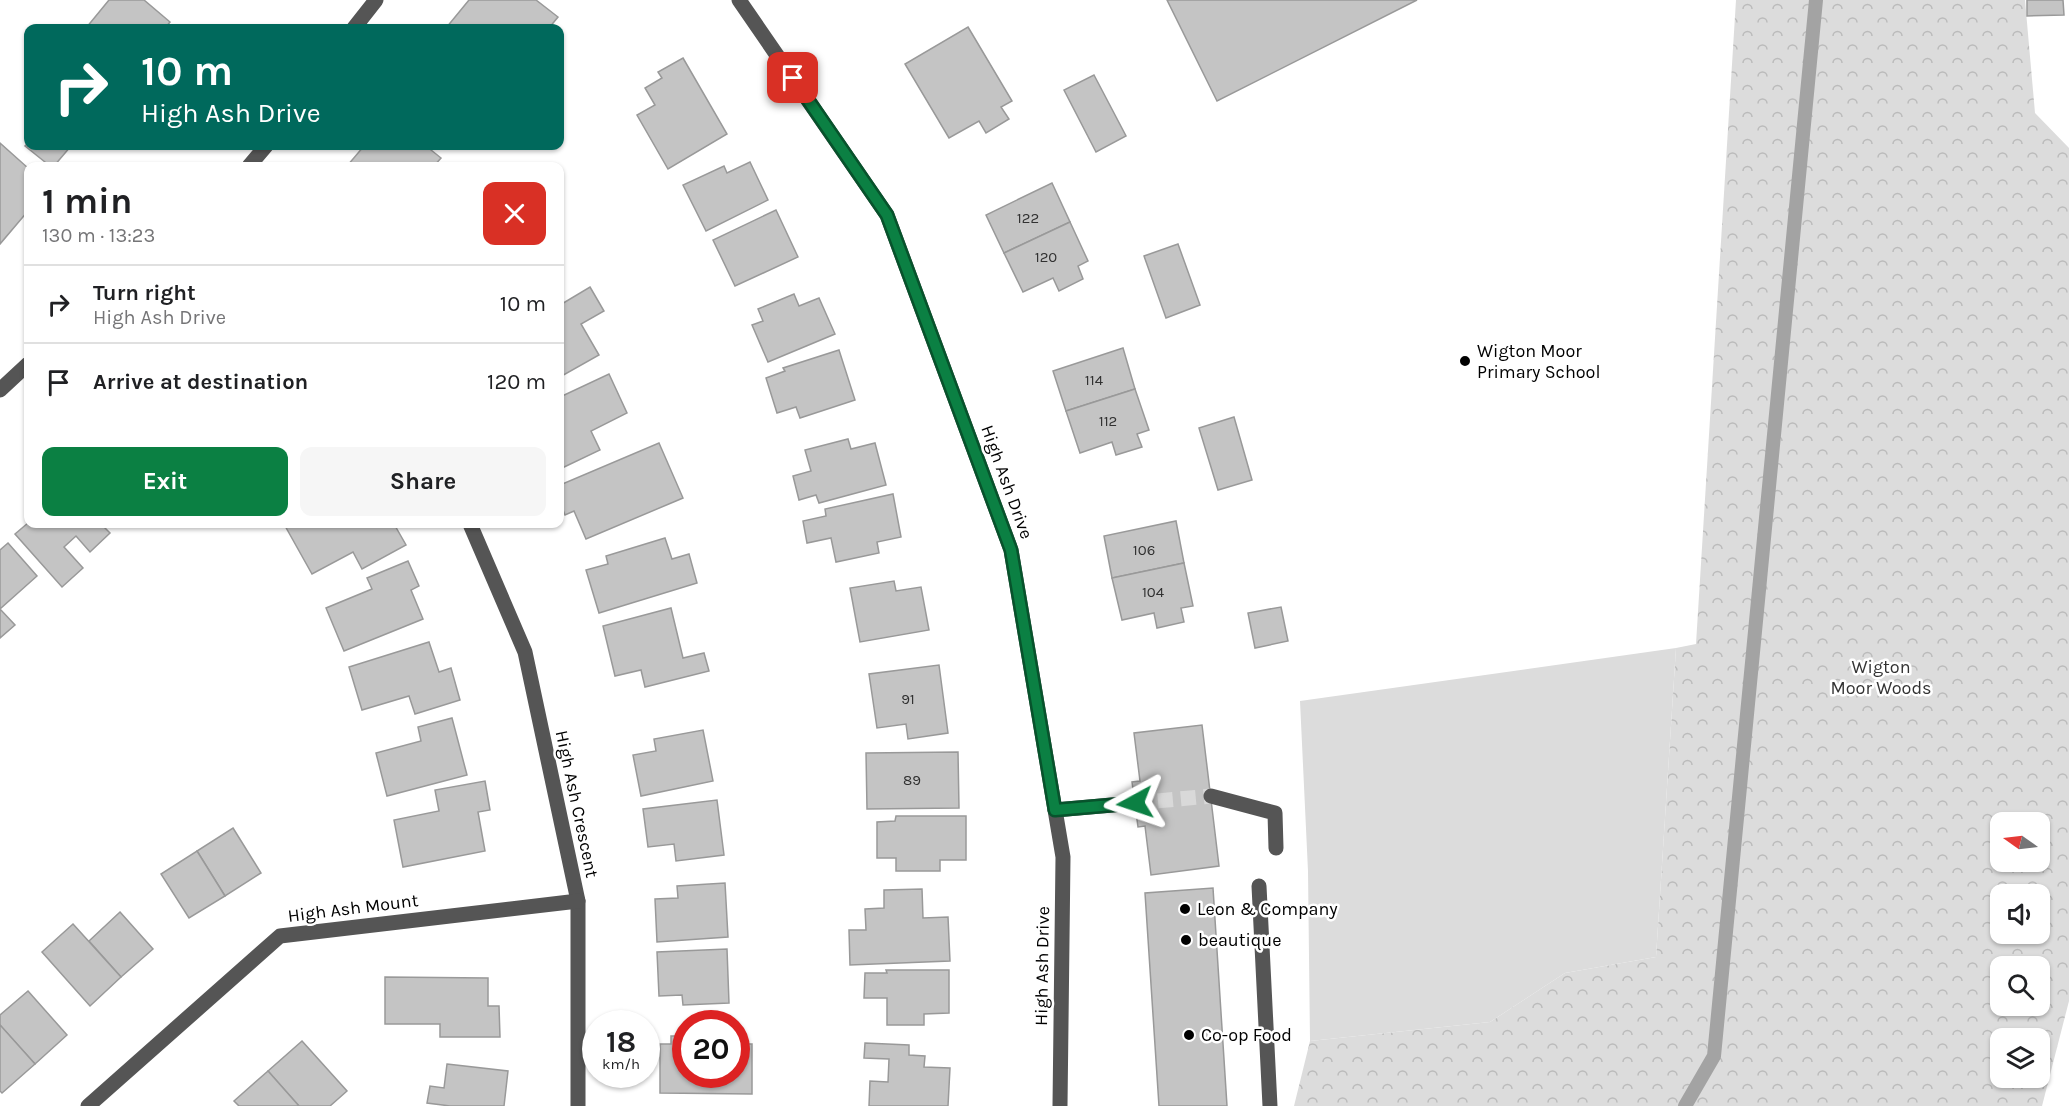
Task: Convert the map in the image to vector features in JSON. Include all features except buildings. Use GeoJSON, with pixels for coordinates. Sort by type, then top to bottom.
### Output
{"type":"FeatureCollection","features":[{"type":"Feature","properties":{"kind":"street"},"geometry":{"type":"LineString","coordinates":[[357,24],[376,0]]}},
{"type":"Feature","properties":{"kind":"street","name":"High Ash Drive"},"geometry":{"type":"LineString","coordinates":[[739,0],[887,215],[1011,550],[1063,857],[1060,1106]]}},
{"type":"Feature","properties":{"kind":"street"},"geometry":{"type":"LineString","coordinates":[[253,162],[263,150]]}},
{"type":"Feature","properties":{"kind":"street"},"geometry":{"type":"LineString","coordinates":[[0,390],[24,368]]}},
{"type":"Feature","properties":{"kind":"street","name":"High Ash Crescent"},"geometry":{"type":"LineString","coordinates":[[472,528],[525,652],[578,901],[578,1106]]}},
{"type":"Feature","properties":{"kind":"street"},"geometry":{"type":"LineString","coordinates":[[1211,796],[1275,813],[1276,848]]}},
{"type":"Feature","properties":{"kind":"street"},"geometry":{"type":"LineString","coordinates":[[1055,810],[1135,803]]}},
{"type":"Feature","properties":{"kind":"street"},"geometry":{"type":"LineString","coordinates":[[1259,886],[1270,1106]]}},
{"type":"Feature","properties":{"kind":"street","name":"High Ash Mount"},"geometry":{"type":"LineString","coordinates":[[88,1106],[280,936],[578,901]]}},
{"type":"Feature","properties":{"kind":"green space","name":"Wigton Moor Woods"},"geometry":{"type":"Polygon","coordinates":[[[1736,0],[2025,0],[2035,113],[2069,148],[2069,1001],[2050,1075],[2050,1028],[1990,1028],[1990,1088],[2047,1088],[2042,1106],[1294,1106],[1310,1041],[1490,1022],[1565,973],[1656,957],[1676,648],[1696,644],[1736,0]]]}},
{"type":"Feature","properties":{"kind":"green space"},"geometry":{"type":"Polygon","coordinates":[[[1676,648],[1656,957],[1565,973],[1490,1022],[1310,1041],[1308,871],[1300,701],[1676,648]]]}},
{"type":"Feature","properties":{"kind":"waterway"},"geometry":{"type":"LineString","coordinates":[[1685,1106],[1714,1056],[1816,0]]}},
{"type":"Feature","properties":{"kind":"tunnel"},"geometry":{"type":"LineString","coordinates":[[1135,803],[1211,796]]}},
{"type":"Feature","properties":{"kind":"place","name":"Wigton Moor Primary School"},"geometry":{"type":"Point","coordinates":[1465,361]}},
{"type":"Feature","properties":{"kind":"place","name":"Leon & Company"},"geometry":{"type":"Point","coordinates":[1185,909]}},
{"type":"Feature","properties":{"kind":"place","name":"beautique"},"geometry":{"type":"Point","coordinates":[1186,940]}},
{"type":"Feature","properties":{"kind":"place","name":"Co-op Food"},"geometry":{"type":"Point","coordinates":[1189,1035]}},
{"type":"Feature","properties":{"kind":"route"},"geometry":{"type":"LineString","coordinates":[[793,78],[887,215],[1011,550],[1055,810],[1135,803]]}}]}
